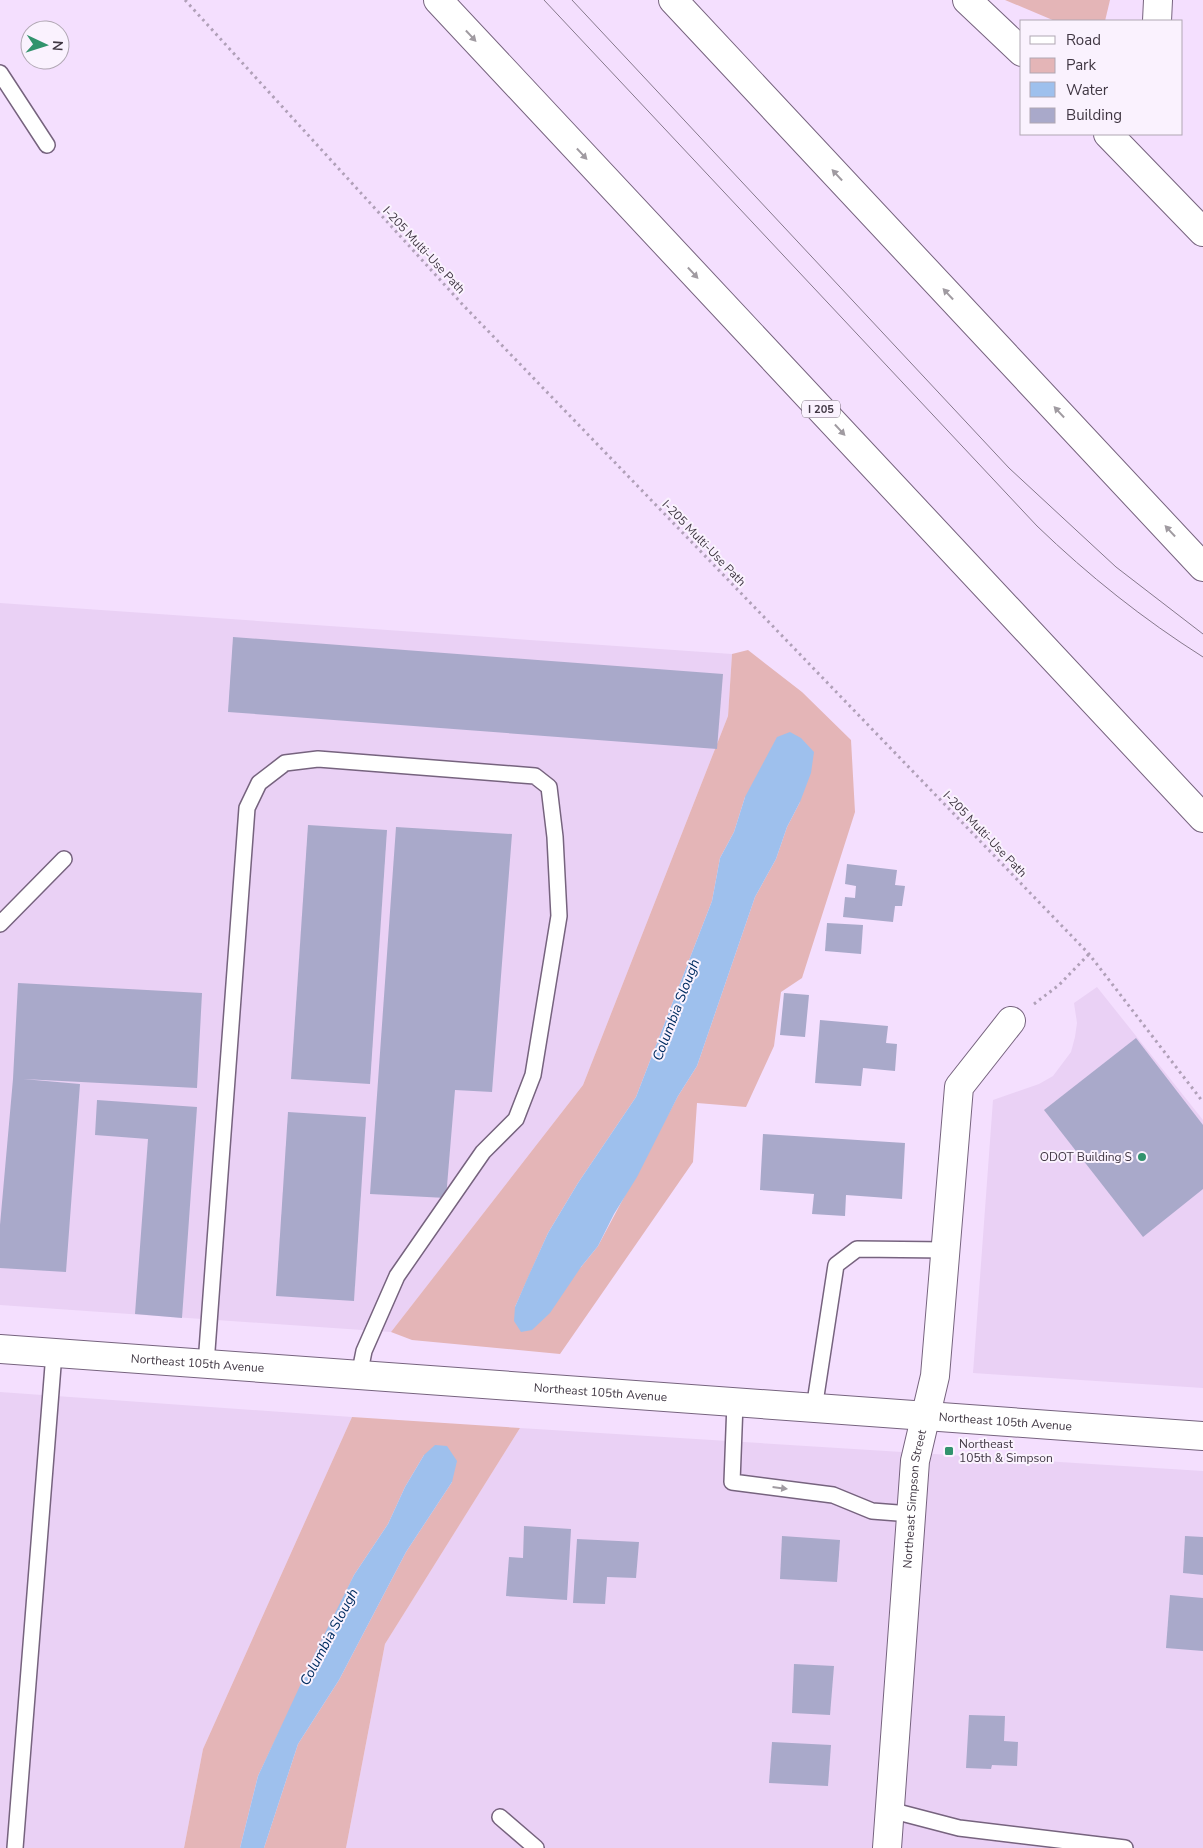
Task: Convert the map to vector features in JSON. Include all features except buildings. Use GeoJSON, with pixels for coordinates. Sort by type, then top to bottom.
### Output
{"type":"FeatureCollection","features":[{"type":"Feature","properties":{"kind":"main road","name":"I 205"},"geometry":{"type":"LineString","coordinates":[[438,0],[1203,818]]}},
{"type":"Feature","properties":{"kind":"main road"},"geometry":{"type":"LineString","coordinates":[[673,0],[1203,566]]}},
{"type":"Feature","properties":{"kind":"main road"},"geometry":{"type":"LineString","coordinates":[[967,0],[1020,50]]}},
{"type":"Feature","properties":{"kind":"main road"},"geometry":{"type":"LineString","coordinates":[[1158,0],[1158,20]]}},
{"type":"Feature","properties":{"kind":"main road"},"geometry":{"type":"LineString","coordinates":[[1118,138],[1203,232]]}},
{"type":"Feature","properties":{"kind":"main road","name":"Northeast Simpson Street"},"geometry":{"type":"LineString","coordinates":[[887,1848],[915,1461],[936,1376],[959,1087],[1011,1022]]}},
{"type":"Feature","properties":{"kind":"main road","name":"Northeast 105th Avenue"},"geometry":{"type":"LineString","coordinates":[[0,1349],[925,1418],[1203,1436]]}},
{"type":"Feature","properties":{"kind":"lane"},"geometry":{"type":"LineString","coordinates":[[0,73],[48,145]]}},
{"type":"Feature","properties":{"kind":"lane"},"geometry":{"type":"LineString","coordinates":[[206,1364],[247,808],[259,783],[285,763],[318,759],[535,776],[549,787],[555,837],[559,916],[533,1075],[516,1118],[483,1152],[397,1276],[364,1351],[360,1376]]}},
{"type":"Feature","properties":{"kind":"lane"},"geometry":{"type":"LineString","coordinates":[[0,924],[64,859]]}},
{"type":"Feature","properties":{"kind":"lane"},"geometry":{"type":"LineString","coordinates":[[814,1409],[836,1264],[858,1249],[946,1250]]}},
{"type":"Feature","properties":{"kind":"lane"},"geometry":{"type":"LineString","coordinates":[[15,1848],[54,1353]]}},
{"type":"Feature","properties":{"kind":"lane"},"geometry":{"type":"LineString","coordinates":[[735,1404],[732,1482],[834,1495],[872,1511],[911,1514]]}},
{"type":"Feature","properties":{"kind":"lane"},"geometry":{"type":"LineString","coordinates":[[890,1810],[959,1828],[1125,1848]]}},
{"type":"Feature","properties":{"kind":"lane"},"geometry":{"type":"LineString","coordinates":[[500,1817],[536,1848]]}},
{"type":"Feature","properties":{"kind":"path","name":"I-205 Multi-Use Path"},"geometry":{"type":"LineString","coordinates":[[185,0],[463,305],[1089,954],[1203,1102]]}},
{"type":"Feature","properties":{"kind":"path"},"geometry":{"type":"LineString","coordinates":[[1011,1022],[1059,986],[1089,954]]}},
{"type":"Feature","properties":{"kind":"shaded area"},"geometry":{"type":"Polygon","coordinates":[[[0,603],[732,654],[728,716],[583,1085],[391,1332],[0,1305],[0,603]]]}},
{"type":"Feature","properties":{"kind":"shaded area"},"geometry":{"type":"Polygon","coordinates":[[[1097,987],[1203,1120],[1203,1388],[973,1373],[993,1100],[1039,1084],[1053,1076],[1071,1052],[1077,1023],[1074,1003],[1097,987]]]}},
{"type":"Feature","properties":{"kind":"shaded area"},"geometry":{"type":"Polygon","coordinates":[[[0,1392],[352,1417],[203,1749],[184,1848],[0,1848],[0,1392]]]}},
{"type":"Feature","properties":{"kind":"shaded area"},"geometry":{"type":"Polygon","coordinates":[[[520,1428],[1203,1471],[1203,1848],[346,1848],[385,1644],[520,1428]]]}},
{"type":"Feature","properties":{"kind":"green space"},"geometry":{"type":"Polygon","coordinates":[[[1005,0],[1110,0],[1105,20],[1053,20],[1005,0]]]}},
{"type":"Feature","properties":{"kind":"green space"},"geometry":{"type":"Polygon","coordinates":[[[748,650],[802,692],[851,740],[855,812],[802,978],[781,992],[774,1046],[746,1107],[697,1103],[693,1162],[560,1354],[412,1340],[391,1332],[583,1085],[728,716],[732,654],[748,650]],[[745,797],[734,832],[720,858],[712,901],[636,1097],[578,1183],[548,1233],[515,1307],[581,1267],[598,1246],[678,1096],[697,1066],[755,897],[776,859],[787,827],[800,802],[745,797]]]}},
{"type":"Feature","properties":{"kind":"green space"},"geometry":{"type":"Polygon","coordinates":[[[352,1417],[520,1428],[385,1644],[346,1848],[264,1848],[298,1744],[339,1680],[406,1552],[452,1482],[424,1455],[405,1487],[388,1524],[354,1575],[258,1776],[240,1848],[184,1848],[203,1749],[352,1417]]]}},
{"type":"Feature","properties":{"kind":"water","name":"Columbia Slough"},"geometry":{"type":"Polygon","coordinates":[[[790,732],[801,738],[814,752],[811,773],[800,802],[787,827],[776,859],[755,897],[697,1066],[678,1096],[637,1177],[614,1214],[598,1246],[581,1267],[550,1313],[532,1330],[521,1332],[514,1321],[515,1307],[528,1277],[548,1233],[578,1183],[636,1097],[712,901],[720,858],[734,832],[745,797],[777,737],[790,732]]]}},
{"type":"Feature","properties":{"kind":"water","name":"Columbia Slough"},"geometry":{"type":"Polygon","coordinates":[[[435,1445],[447,1446],[457,1461],[452,1482],[406,1552],[339,1680],[298,1744],[264,1848],[240,1848],[258,1776],[318,1647],[354,1575],[388,1524],[405,1487],[424,1455],[435,1445]]]}},
{"type":"Feature","properties":{"kind":"tram line"},"geometry":{"type":"LineString","coordinates":[[544,0],[1037,526],[1117,596],[1159,628],[1203,657]]}},
{"type":"Feature","properties":{"kind":"tram line"},"geometry":{"type":"LineString","coordinates":[[572,0],[1009,468],[1116,567],[1203,634]]}},
{"type":"Feature","properties":{"kind":"place","name":"ODOT Building S"},"geometry":{"type":"Point","coordinates":[1142,1157]}},
{"type":"Feature","properties":{"kind":"place","name":"Northeast 105th & Simpson"},"geometry":{"type":"Point","coordinates":[949,1451]}}]}
